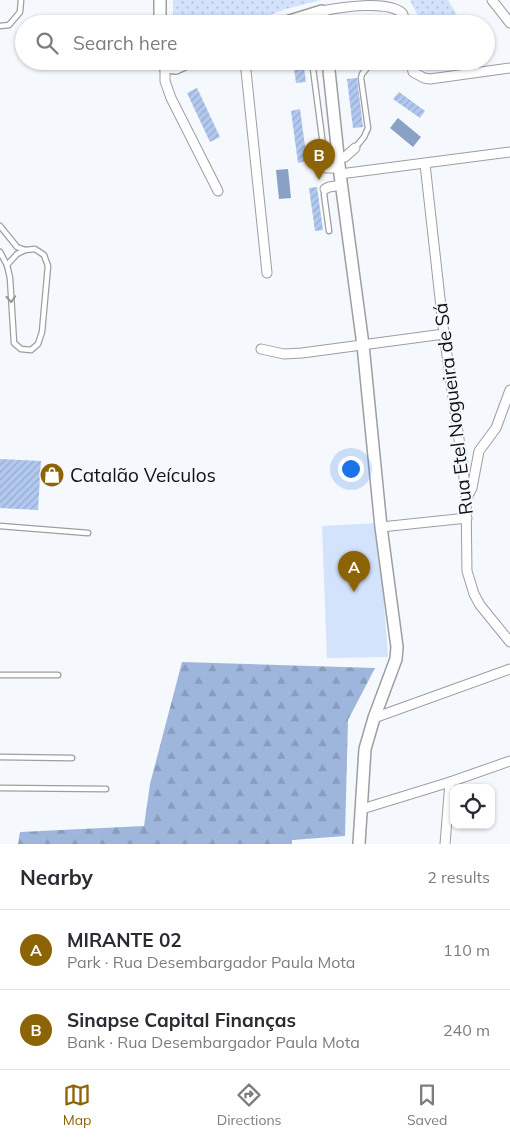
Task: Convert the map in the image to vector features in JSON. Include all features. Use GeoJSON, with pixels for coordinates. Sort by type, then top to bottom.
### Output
{"type":"FeatureCollection","features":[{"type":"Feature","properties":{"kind":"street"},"geometry":{"type":"LineString","coordinates":[[160,0],[160,15]]}},
{"type":"Feature","properties":{"kind":"street"},"geometry":{"type":"LineString","coordinates":[[492,0],[510,23]]}},
{"type":"Feature","properties":{"kind":"street"},"geometry":{"type":"LineString","coordinates":[[309,15],[357,4],[386,3],[403,15]]}},
{"type":"Feature","properties":{"kind":"street"},"geometry":{"type":"LineString","coordinates":[[322,11],[323,15]]}},
{"type":"Feature","properties":{"kind":"street"},"geometry":{"type":"LineString","coordinates":[[495,70],[510,68]]}},
{"type":"Feature","properties":{"kind":"street"},"geometry":{"type":"LineString","coordinates":[[165,70],[171,98],[218,191]]}},
{"type":"Feature","properties":{"kind":"street"},"geometry":{"type":"LineString","coordinates":[[246,70],[267,273]]}},
{"type":"Feature","properties":{"kind":"street"},"geometry":{"type":"LineString","coordinates":[[329,70],[362,345],[381,528],[397,647],[396,659],[374,718],[365,749],[360,844]]}},
{"type":"Feature","properties":{"kind":"street"},"geometry":{"type":"LineString","coordinates":[[413,70],[418,76],[430,78],[494,70]]}},
{"type":"Feature","properties":{"kind":"street"},"geometry":{"type":"LineString","coordinates":[[326,189],[340,171],[345,157],[354,148]]}},
{"type":"Feature","properties":{"kind":"street"},"geometry":{"type":"LineString","coordinates":[[326,168],[340,171],[425,164],[510,152]]}},
{"type":"Feature","properties":{"kind":"street","name":"Rua Etel Nogueira de Sá"},"geometry":{"type":"LineString","coordinates":[[425,164],[444,334],[463,467],[466,500],[467,571],[480,606],[510,642]]}},
{"type":"Feature","properties":{"kind":"street"},"geometry":{"type":"LineString","coordinates":[[261,349],[284,354],[444,334]]}},
{"type":"Feature","properties":{"kind":"street"},"geometry":{"type":"LineString","coordinates":[[466,500],[472,488],[479,451],[496,428],[510,390]]}},
{"type":"Feature","properties":{"kind":"street"},"geometry":{"type":"LineString","coordinates":[[381,528],[466,518]]}},
{"type":"Feature","properties":{"kind":"street"},"geometry":{"type":"LineString","coordinates":[[374,718],[510,669]]}},
{"type":"Feature","properties":{"kind":"street"},"geometry":{"type":"LineString","coordinates":[[362,809],[510,761]]}},
{"type":"Feature","properties":{"kind":"street"},"geometry":{"type":"LineString","coordinates":[[445,844],[450,782]]}},
{"type":"Feature","properties":{"kind":"lane"},"geometry":{"type":"LineString","coordinates":[[17,15],[20,12],[21,0]]}},
{"type":"Feature","properties":{"kind":"lane"},"geometry":{"type":"LineString","coordinates":[[0,26],[9,25],[15,18]]}},
{"type":"Feature","properties":{"kind":"lane"},"geometry":{"type":"LineString","coordinates":[[313,70],[326,168]]}},
{"type":"Feature","properties":{"kind":"lane"},"geometry":{"type":"LineString","coordinates":[[354,148],[364,137],[368,128],[362,78],[362,74],[366,70]]}},
{"type":"Feature","properties":{"kind":"lane"},"geometry":{"type":"LineString","coordinates":[[326,189],[324,194],[329,231]]}},
{"type":"Feature","properties":{"kind":"lane"},"geometry":{"type":"LineString","coordinates":[[0,227],[17,246],[25,250]]}},
{"type":"Feature","properties":{"kind":"lane"},"geometry":{"type":"LineString","coordinates":[[0,252],[7,265],[14,343],[22,349],[31,350],[38,344],[42,332],[48,266],[44,255],[35,249],[25,250],[17,254],[7,265]]}},
{"type":"Feature","properties":{"kind":"lane"},"geometry":{"type":"LineString","coordinates":[[0,526],[88,533]]}},
{"type":"Feature","properties":{"kind":"lane"},"geometry":{"type":"LineString","coordinates":[[0,675],[58,675]]}},
{"type":"Feature","properties":{"kind":"lane"},"geometry":{"type":"LineString","coordinates":[[0,757],[72,758]]}},
{"type":"Feature","properties":{"kind":"lane"},"geometry":{"type":"LineString","coordinates":[[0,788],[106,789]]}},
{"type":"Feature","properties":{"kind":"shaded area"},"geometry":{"type":"Polygon","coordinates":[[[173,0],[321,0],[270,15],[173,15],[173,0]]]}},
{"type":"Feature","properties":{"kind":"shaded area"},"geometry":{"type":"Polygon","coordinates":[[[410,0],[448,0],[457,15],[418,15],[410,0]]]}},
{"type":"Feature","properties":{"kind":"shaded area"},"geometry":{"type":"Polygon","coordinates":[[[398,118],[421,137],[413,147],[390,128],[398,118]]]}},
{"type":"Feature","properties":{"kind":"shaded area"},"geometry":{"type":"Polygon","coordinates":[[[288,169],[291,198],[279,199],[276,170],[288,169]]]}},
{"type":"Feature","properties":{"kind":"shaded area"},"geometry":{"type":"Polygon","coordinates":[[[378,523],[388,657],[327,658],[322,526],[378,523]]]}},
{"type":"Feature","properties":{"kind":"green space"},"geometry":{"type":"Polygon","coordinates":[[[182,662],[375,668],[348,720],[345,836],[292,840],[292,844],[18,844],[20,832],[144,826],[150,784],[182,662]]]}},
{"type":"Feature","properties":{"kind":"building"},"geometry":{"type":"Polygon","coordinates":[[[294,70],[304,70],[306,82],[296,83],[294,70]]]}},
{"type":"Feature","properties":{"kind":"building"},"geometry":{"type":"Polygon","coordinates":[[[357,78],[363,127],[353,128],[347,79],[357,78]]]}},
{"type":"Feature","properties":{"kind":"building"},"geometry":{"type":"Polygon","coordinates":[[[197,88],[220,137],[210,142],[187,93],[197,88]]]}},
{"type":"Feature","properties":{"kind":"building"},"geometry":{"type":"Polygon","coordinates":[[[399,92],[425,111],[420,118],[393,99],[399,92]]]}},
{"type":"Feature","properties":{"kind":"building"},"geometry":{"type":"Polygon","coordinates":[[[300,109],[307,161],[298,163],[291,111],[300,109]]]}},
{"type":"Feature","properties":{"kind":"building"},"geometry":{"type":"Polygon","coordinates":[[[317,187],[323,230],[315,231],[309,188],[317,187]]]}},
{"type":"Feature","properties":{"kind":"building"},"geometry":{"type":"Polygon","coordinates":[[[0,459],[41,461],[38,510],[0,508],[0,459]]]}},
{"type":"Feature","properties":{"kind":"place","name":"Sinapse Capital Finanças"},"geometry":{"type":"Point","coordinates":[319,180]}},
{"type":"Feature","properties":{"kind":"place","name":"Catalão Veículos"},"geometry":{"type":"Point","coordinates":[52,475]}},
{"type":"Feature","properties":{"kind":"place","name":"MIRANTE 02"},"geometry":{"type":"Point","coordinates":[354,592]}}]}
